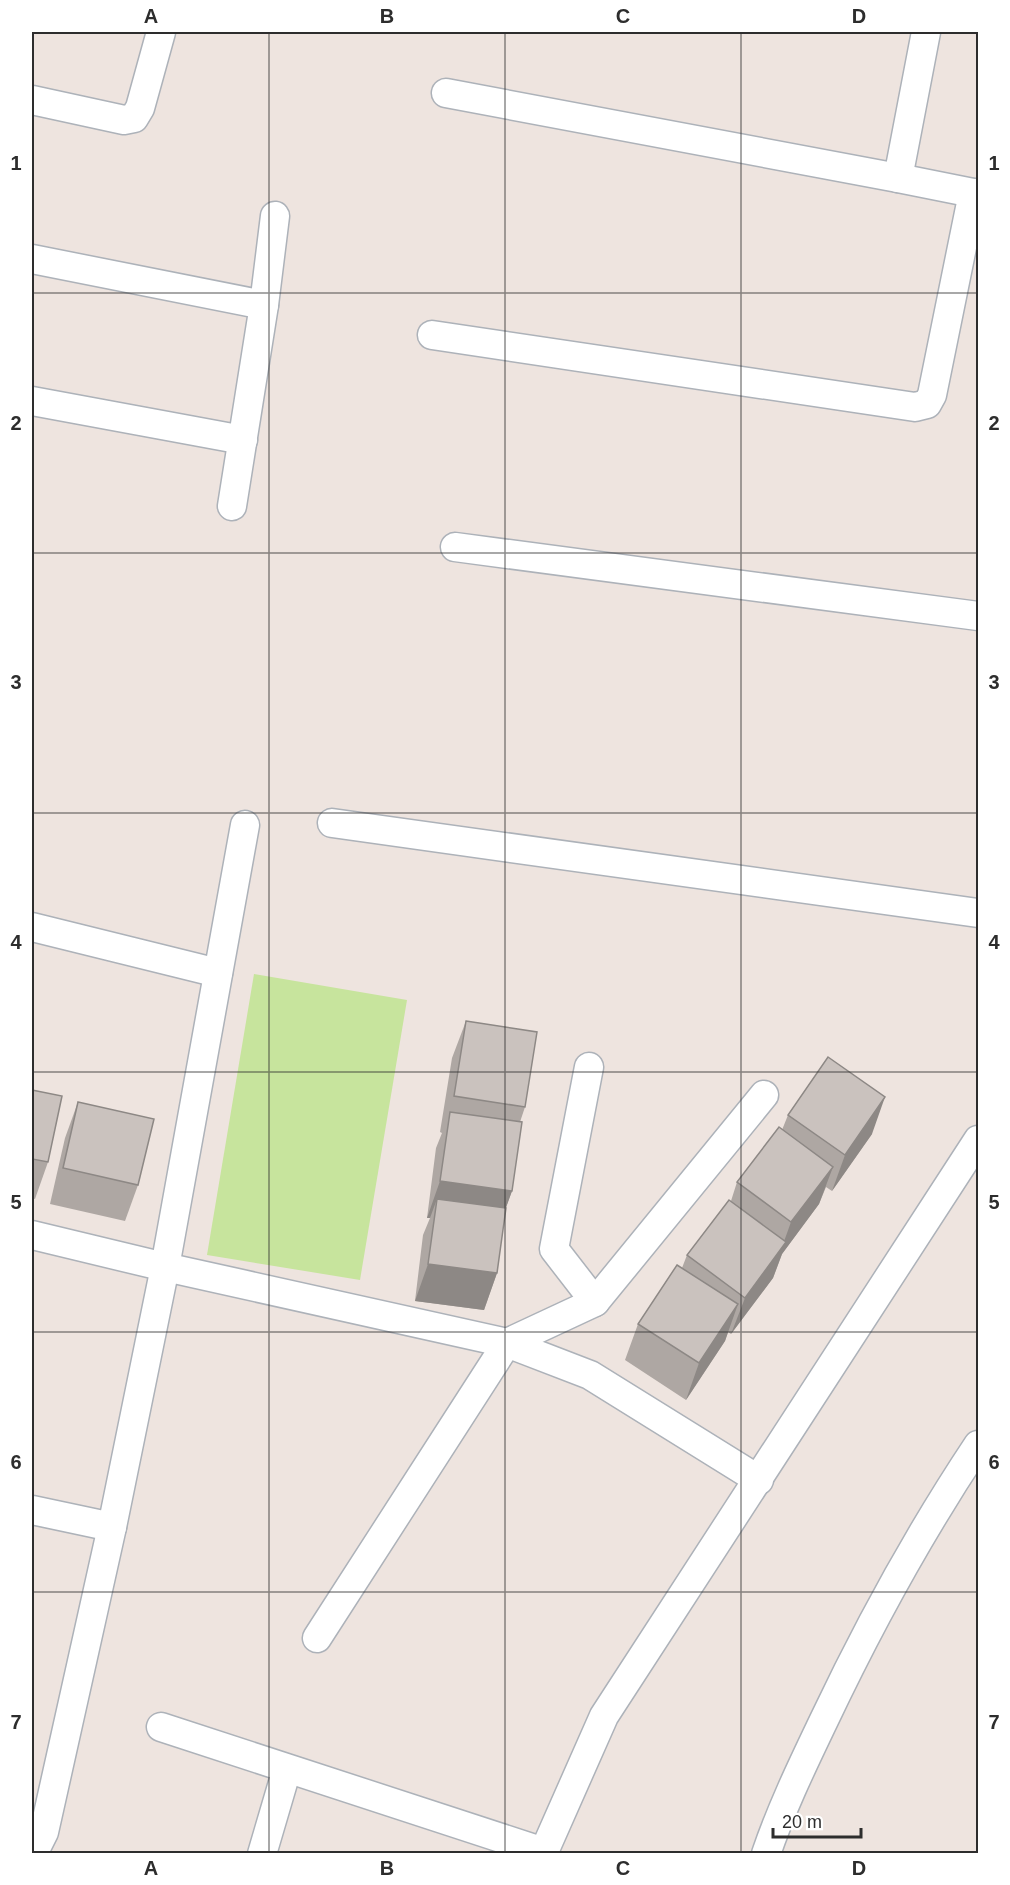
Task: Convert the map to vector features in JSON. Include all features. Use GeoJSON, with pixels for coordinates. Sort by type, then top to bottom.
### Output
{"type":"FeatureCollection","features":[{"type":"Feature","properties":{"kind":"street"},"geometry":{"type":"LineString","coordinates":[[32,100],[124,120],[134,118],[140,108],[161,32]]}},
{"type":"Feature","properties":{"kind":"street"},"geometry":{"type":"LineString","coordinates":[[898,178],[927,32]]}},
{"type":"Feature","properties":{"kind":"street"},"geometry":{"type":"LineString","coordinates":[[432,335],[915,407],[927,404],[932,395],[976,194],[446,93]]}},
{"type":"Feature","properties":{"kind":"street"},"geometry":{"type":"LineString","coordinates":[[232,506],[264,305],[275,216]]}},
{"type":"Feature","properties":{"kind":"street"},"geometry":{"type":"LineString","coordinates":[[32,259],[264,305]]}},
{"type":"Feature","properties":{"kind":"street"},"geometry":{"type":"LineString","coordinates":[[32,401],[243,440]]}},
{"type":"Feature","properties":{"kind":"street"},"geometry":{"type":"LineString","coordinates":[[455,547],[978,616]]}},
{"type":"Feature","properties":{"kind":"street"},"geometry":{"type":"LineString","coordinates":[[332,823],[978,913]]}},
{"type":"Feature","properties":{"kind":"street"},"geometry":{"type":"LineString","coordinates":[[33,1854],[44,1832],[112,1527],[165,1267],[245,825]]}},
{"type":"Feature","properties":{"kind":"street"},"geometry":{"type":"LineString","coordinates":[[32,927],[218,973]]}},
{"type":"Feature","properties":{"kind":"street"},"geometry":{"type":"LineString","coordinates":[[589,1067],[554,1249],[595,1302]]}},
{"type":"Feature","properties":{"kind":"street"},"geometry":{"type":"LineString","coordinates":[[317,1638],[507,1343],[595,1302],[764,1095]]}},
{"type":"Feature","properties":{"kind":"street"},"geometry":{"type":"LineString","coordinates":[[161,1727],[543,1853],[604,1716],[978,1140]]}},
{"type":"Feature","properties":{"kind":"street"},"geometry":{"type":"LineString","coordinates":[[32,1235],[507,1343],[590,1375],[759,1480]]}},
{"type":"Feature","properties":{"kind":"street"},"geometry":{"type":"LineString","coordinates":[[766,1854],[780,1813],[855,1655],[951,1486],[978,1445]]}},
{"type":"Feature","properties":{"kind":"street"},"geometry":{"type":"LineString","coordinates":[[32,1510],[112,1527]]}},
{"type":"Feature","properties":{"kind":"street"},"geometry":{"type":"LineString","coordinates":[[262,1854],[288,1769]]}},
{"type":"Feature","properties":{"kind":"green space"},"geometry":{"type":"Polygon","coordinates":[[[254,974],[407,1000],[360,1280],[207,1255],[254,974]]]}},
{"type":"Feature","properties":{"kind":"building"},"geometry":{"type":"Polygon","coordinates":[[[466,1021],[537,1032],[525,1107],[454,1096],[466,1021]]]}},
{"type":"Feature","properties":{"kind":"building"},"geometry":{"type":"Polygon","coordinates":[[[828,1057],[885,1097],[845,1155],[788,1115],[828,1057]]]}},
{"type":"Feature","properties":{"kind":"building"},"geometry":{"type":"Polygon","coordinates":[[[32,1090],[62,1096],[48,1162],[32,1159],[32,1090]]]}},
{"type":"Feature","properties":{"kind":"building"},"geometry":{"type":"Polygon","coordinates":[[[78,1102],[154,1119],[138,1185],[63,1168],[78,1102]]]}},
{"type":"Feature","properties":{"kind":"building"},"geometry":{"type":"Polygon","coordinates":[[[450,1112],[522,1122],[512,1191],[440,1181],[450,1112]]]}},
{"type":"Feature","properties":{"kind":"building"},"geometry":{"type":"Polygon","coordinates":[[[779,1127],[833,1167],[791,1222],[737,1182],[779,1127]]]}},
{"type":"Feature","properties":{"kind":"building"},"geometry":{"type":"Polygon","coordinates":[[[437,1199],[506,1208],[497,1273],[428,1264],[437,1199]]]}},
{"type":"Feature","properties":{"kind":"building"},"geometry":{"type":"Polygon","coordinates":[[[729,1200],[786,1242],[745,1298],[687,1255],[729,1200]]]}},
{"type":"Feature","properties":{"kind":"building"},"geometry":{"type":"Polygon","coordinates":[[[677,1265],[738,1304],[699,1363],[638,1324],[677,1265]]]}}]}
